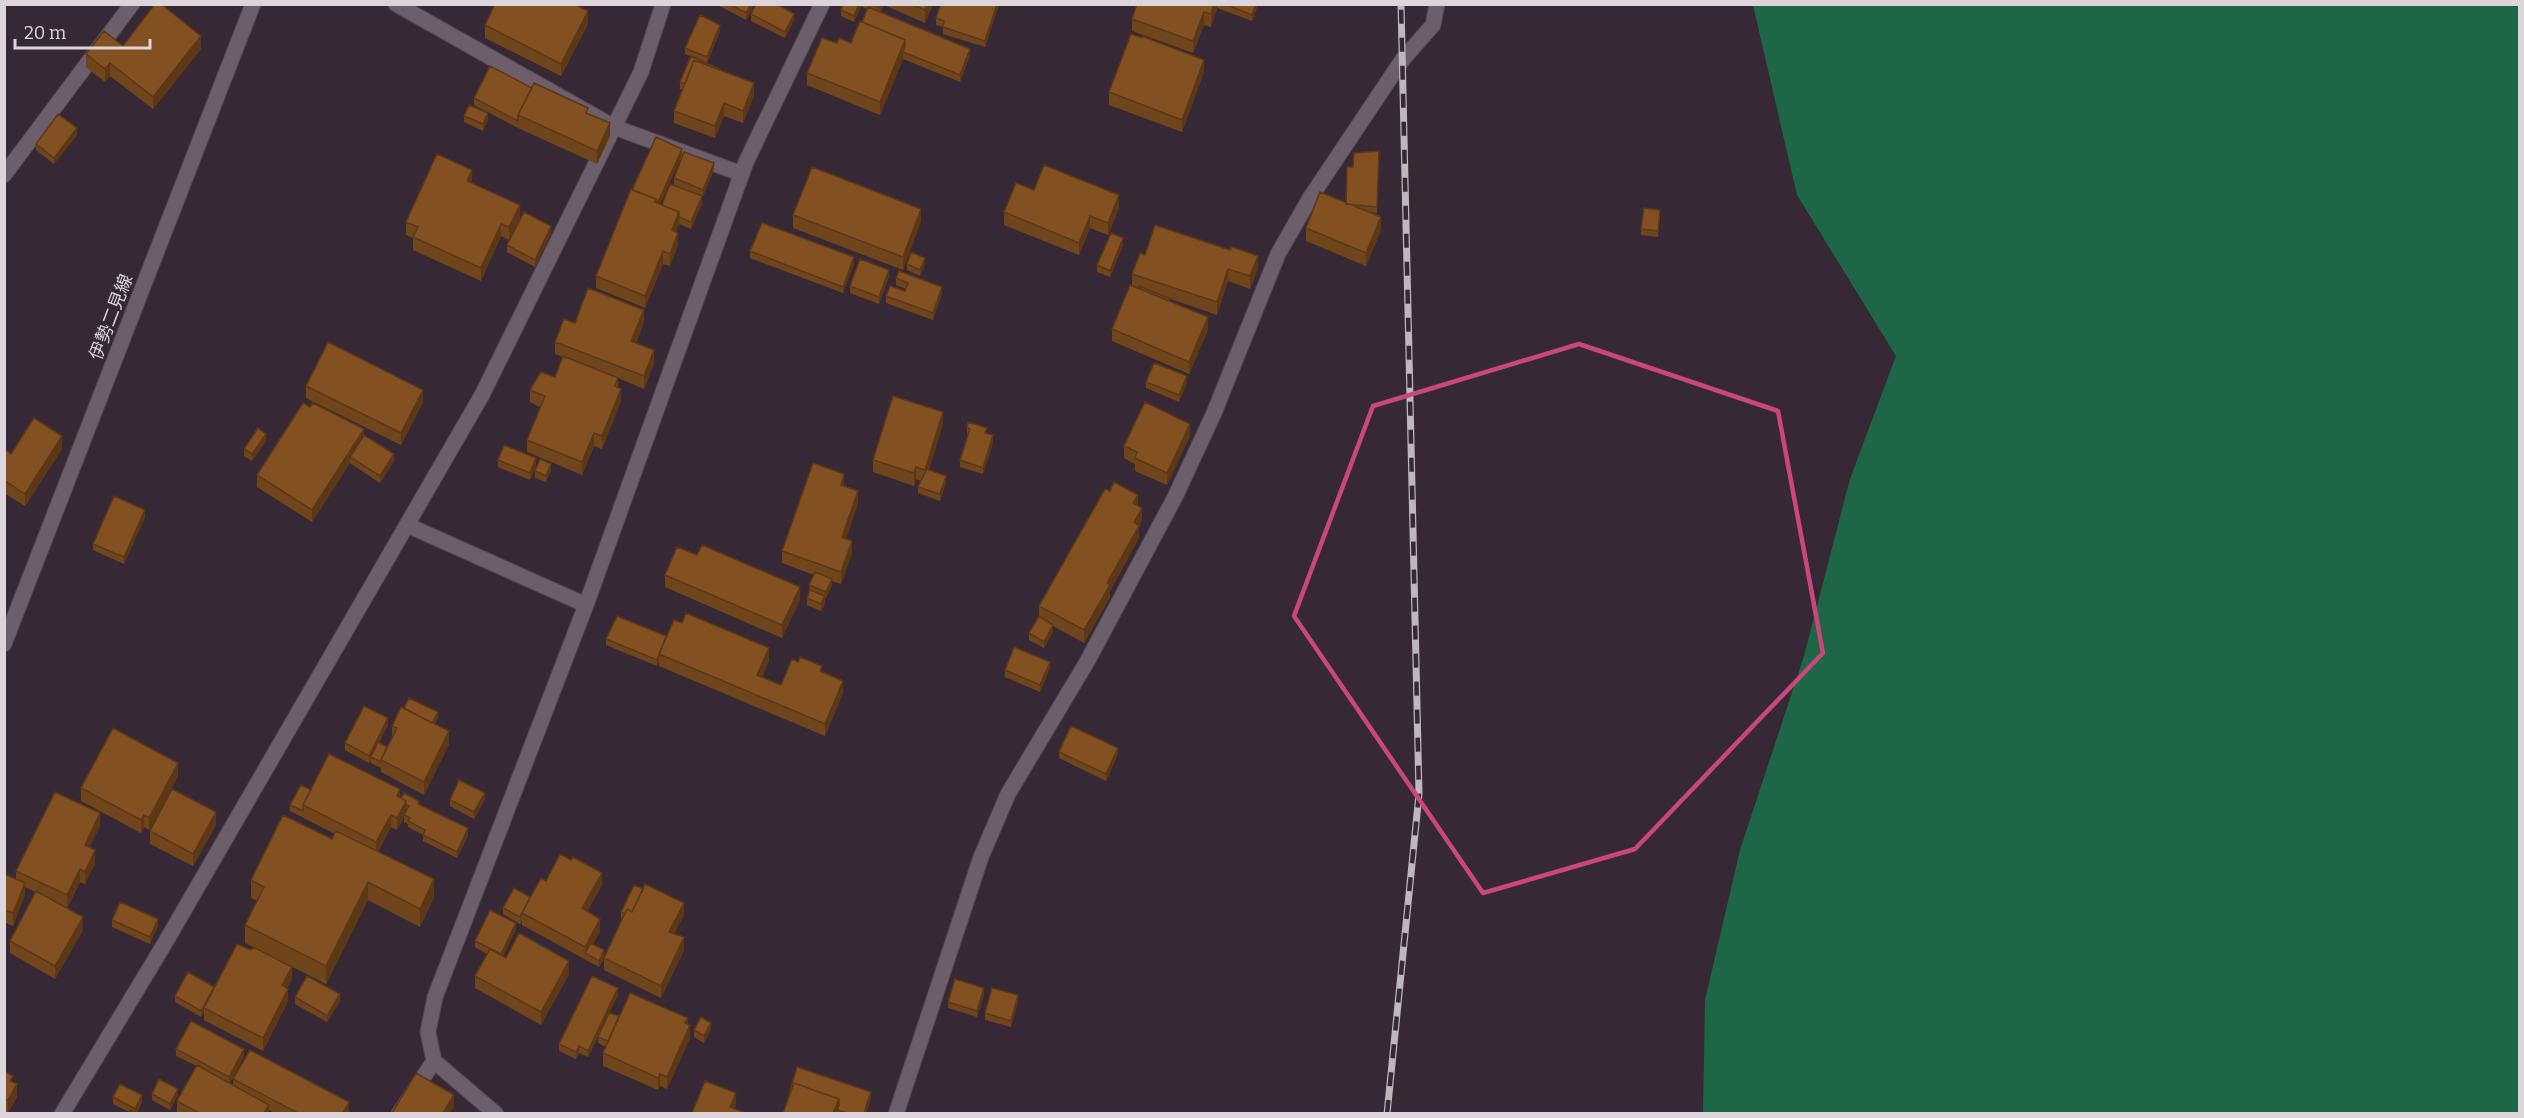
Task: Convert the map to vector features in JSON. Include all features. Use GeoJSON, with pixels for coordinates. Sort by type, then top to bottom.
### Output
{"type":"FeatureCollection","features":[{"type":"Feature","properties":{"kind":"street"},"geometry":{"type":"LineString","coordinates":[[4,175],[132,4]]}},
{"type":"Feature","properties":{"kind":"street","name":"伊勢二見線"},"geometry":{"type":"LineString","coordinates":[[4,644],[253,4]]}},
{"type":"Feature","properties":{"kind":"street"},"geometry":{"type":"LineString","coordinates":[[396,4],[614,127],[742,174]]}},
{"type":"Feature","properties":{"kind":"street"},"geometry":{"type":"LineString","coordinates":[[62,1113],[171,933],[482,395],[641,72],[663,4]]}},
{"type":"Feature","properties":{"kind":"street"},"geometry":{"type":"LineString","coordinates":[[495,1113],[434,1061],[428,1032],[435,997],[586,605],[742,174],[822,4]]}},
{"type":"Feature","properties":{"kind":"street"},"geometry":{"type":"LineString","coordinates":[[896,1113],[981,857],[1008,794],[1088,660],[1175,497],[1214,413],[1278,254],[1310,198],[1403,59],[1433,26],[1437,4]]}},
{"type":"Feature","properties":{"kind":"street"},"geometry":{"type":"LineString","coordinates":[[407,525],[586,605]]}},
{"type":"Feature","properties":{"kind":"street"},"geometry":{"type":"LineString","coordinates":[[399,1113],[434,1061]]}},
{"type":"Feature","properties":{"kind":"highlighted area"},"geometry":{"type":"Polygon","coordinates":[[[1579,344],[1778,411],[1823,653],[1635,849],[1483,893],[1294,616],[1373,406],[1579,344]]]}},
{"type":"Feature","properties":{"kind":"green space"},"geometry":{"type":"Polygon","coordinates":[[[1753,5],[2519,5],[2519,1113],[1703,1113],[1705,1000],[1740,850],[1804,656],[1850,479],[1896,356],[1797,195],[1753,5]]]}},
{"type":"Feature","properties":{"kind":"building"},"geometry":{"type":"Polygon","coordinates":[[[155,4],[161,4],[201,36],[153,97],[110,63],[105,69],[86,54],[104,31],[123,46],[155,4]]]}},
{"type":"Feature","properties":{"kind":"building"},"geometry":{"type":"Polygon","coordinates":[[[495,4],[574,4],[588,11],[561,64],[485,25],[495,4]]]}},
{"type":"Feature","properties":{"kind":"building"},"geometry":{"type":"Polygon","coordinates":[[[729,4],[751,4],[746,13],[729,4]]]}},
{"type":"Feature","properties":{"kind":"building"},"geometry":{"type":"Polygon","coordinates":[[[756,4],[777,4],[794,14],[785,32],[751,14],[756,4]]]}},
{"type":"Feature","properties":{"kind":"building"},"geometry":{"type":"Polygon","coordinates":[[[843,4],[859,4],[854,16],[841,10],[843,4]]]}},
{"type":"Feature","properties":{"kind":"building"},"geometry":{"type":"Polygon","coordinates":[[[911,4],[927,4],[925,10],[911,4]]]}},
{"type":"Feature","properties":{"kind":"building"},"geometry":{"type":"Polygon","coordinates":[[[941,4],[997,4],[985,41],[943,27],[944,21],[936,18],[941,4]]]}},
{"type":"Feature","properties":{"kind":"building"},"geometry":{"type":"Polygon","coordinates":[[[1137,4],[1214,4],[1211,14],[1204,12],[1193,41],[1132,19],[1137,4]]]}},
{"type":"Feature","properties":{"kind":"building"},"geometry":{"type":"Polygon","coordinates":[[[1225,4],[1256,4],[1252,15],[1225,4]]]}},
{"type":"Feature","properties":{"kind":"building"},"geometry":{"type":"Polygon","coordinates":[[[868,7],[970,49],[960,75],[903,52],[905,40],[862,22],[868,7]]]}},
{"type":"Feature","properties":{"kind":"building"},"geometry":{"type":"Polygon","coordinates":[[[700,15],[720,25],[707,57],[685,48],[700,15]]]}},
{"type":"Feature","properties":{"kind":"building"},"geometry":{"type":"Polygon","coordinates":[[[860,21],[905,40],[880,102],[807,73],[822,38],[837,43],[839,38],[851,43],[860,21]]]}},
{"type":"Feature","properties":{"kind":"building"},"geometry":{"type":"Polygon","coordinates":[[[1131,34],[1142,38],[1142,36],[1204,60],[1182,120],[1109,92],[1131,34]]]}},
{"type":"Feature","properties":{"kind":"building"},"geometry":{"type":"Polygon","coordinates":[[[691,56],[725,72],[694,60],[685,84],[680,82],[691,56]]]}},
{"type":"Feature","properties":{"kind":"building"},"geometry":{"type":"Polygon","coordinates":[[[694,60],[754,83],[743,111],[724,103],[715,126],[674,111],[694,60]]]}},
{"type":"Feature","properties":{"kind":"building"},"geometry":{"type":"Polygon","coordinates":[[[490,66],[532,88],[518,115],[518,121],[474,98],[490,66]]]}},
{"type":"Feature","properties":{"kind":"building"},"geometry":{"type":"Polygon","coordinates":[[[534,83],[588,108],[586,113],[610,123],[597,151],[518,115],[534,83]]]}},
{"type":"Feature","properties":{"kind":"building"},"geometry":{"type":"Polygon","coordinates":[[[469,105],[488,113],[483,124],[464,116],[469,105]]]}},
{"type":"Feature","properties":{"kind":"building"},"geometry":{"type":"Polygon","coordinates":[[[58,114],[77,128],[54,158],[36,144],[58,114]]]}},
{"type":"Feature","properties":{"kind":"building"},"geometry":{"type":"Polygon","coordinates":[[[656,137],[682,149],[658,202],[656,199],[632,190],[656,137]]]}},
{"type":"Feature","properties":{"kind":"building"},"geometry":{"type":"Polygon","coordinates":[[[1379,151],[1377,207],[1346,204],[1347,167],[1353,167],[1354,153],[1379,151]]]}},
{"type":"Feature","properties":{"kind":"building"},"geometry":{"type":"Polygon","coordinates":[[[684,152],[714,163],[703,190],[674,178],[684,152]]]}},
{"type":"Feature","properties":{"kind":"building"},"geometry":{"type":"Polygon","coordinates":[[[437,154],[472,170],[467,181],[520,205],[509,227],[501,224],[481,268],[413,237],[418,227],[406,222],[437,154]]]}},
{"type":"Feature","properties":{"kind":"building"},"geometry":{"type":"Polygon","coordinates":[[[1044,165],[1119,195],[1108,223],[1090,216],[1079,243],[1004,212],[1016,183],[1034,190],[1044,165]]]}},
{"type":"Feature","properties":{"kind":"building"},"geometry":{"type":"Polygon","coordinates":[[[812,167],[921,209],[903,257],[793,215],[812,167]]]}},
{"type":"Feature","properties":{"kind":"building"},"geometry":{"type":"Polygon","coordinates":[[[670,184],[702,196],[691,222],[679,217],[679,212],[662,205],[670,184]]]}},
{"type":"Feature","properties":{"kind":"building"},"geometry":{"type":"Polygon","coordinates":[[[631,189],[679,212],[672,230],[678,233],[670,254],[663,251],[645,296],[596,276],[631,189]]]}},
{"type":"Feature","properties":{"kind":"building"},"geometry":{"type":"Polygon","coordinates":[[[1320,192],[1381,217],[1366,253],[1306,228],[1320,192]]]}},
{"type":"Feature","properties":{"kind":"building"},"geometry":{"type":"Polygon","coordinates":[[[1644,208],[1660,210],[1658,231],[1641,229],[1644,208]]]}},
{"type":"Feature","properties":{"kind":"building"},"geometry":{"type":"Polygon","coordinates":[[[524,212],[551,226],[535,260],[507,245],[524,212]]]}},
{"type":"Feature","properties":{"kind":"building"},"geometry":{"type":"Polygon","coordinates":[[[762,223],[854,257],[843,287],[750,251],[762,223]]]}},
{"type":"Feature","properties":{"kind":"building"},"geometry":{"type":"Polygon","coordinates":[[[1155,225],[1230,250],[1232,247],[1258,256],[1250,276],[1228,269],[1217,302],[1132,274],[1140,253],[1145,255],[1155,225]]]}},
{"type":"Feature","properties":{"kind":"building"},"geometry":{"type":"Polygon","coordinates":[[[1111,233],[1123,238],[1110,271],[1097,265],[1111,233]]]}},
{"type":"Feature","properties":{"kind":"building"},"geometry":{"type":"Polygon","coordinates":[[[911,252],[925,258],[920,270],[907,264],[911,252]]]}},
{"type":"Feature","properties":{"kind":"building"},"geometry":{"type":"Polygon","coordinates":[[[860,259],[889,270],[879,297],[850,286],[860,259]]]}},
{"type":"Feature","properties":{"kind":"building"},"geometry":{"type":"Polygon","coordinates":[[[899,271],[942,287],[933,313],[886,296],[890,286],[905,291],[908,283],[896,278],[899,271]]]}},
{"type":"Feature","properties":{"kind":"building"},"geometry":{"type":"Polygon","coordinates":[[[1130,285],[1208,317],[1189,362],[1112,329],[1130,285]]]}},
{"type":"Feature","properties":{"kind":"building"},"geometry":{"type":"Polygon","coordinates":[[[1139,286],[1170,299],[1169,301],[1139,286]]]}},
{"type":"Feature","properties":{"kind":"building"},"geometry":{"type":"Polygon","coordinates":[[[588,288],[644,310],[631,341],[654,350],[644,376],[555,342],[564,319],[575,323],[588,288]]]}},
{"type":"Feature","properties":{"kind":"building"},"geometry":{"type":"Polygon","coordinates":[[[328,342],[423,390],[401,433],[306,386],[328,342]]]}},
{"type":"Feature","properties":{"kind":"building"},"geometry":{"type":"Polygon","coordinates":[[[563,356],[618,378],[615,386],[621,389],[602,436],[594,433],[582,462],[527,440],[545,396],[530,390],[541,372],[555,377],[563,356]]]}},
{"type":"Feature","properties":{"kind":"building"},"geometry":{"type":"Polygon","coordinates":[[[1154,363],[1187,376],[1179,395],[1146,382],[1154,363]]]}},
{"type":"Feature","properties":{"kind":"building"},"geometry":{"type":"Polygon","coordinates":[[[893,396],[943,412],[925,470],[916,467],[914,473],[873,460],[893,396]]]}},
{"type":"Feature","properties":{"kind":"building"},"geometry":{"type":"Polygon","coordinates":[[[1145,402],[1190,424],[1167,473],[1135,458],[1137,452],[1124,446],[1145,402]]]}},
{"type":"Feature","properties":{"kind":"building"},"geometry":{"type":"Polygon","coordinates":[[[303,403],[310,407],[313,403],[364,429],[312,510],[257,475],[303,403]]]}},
{"type":"Feature","properties":{"kind":"building"},"geometry":{"type":"Polygon","coordinates":[[[34,418],[62,436],[25,494],[4,480],[4,449],[11,454],[34,418]]]}},
{"type":"Feature","properties":{"kind":"building"},"geometry":{"type":"Polygon","coordinates":[[[968,422],[987,428],[985,433],[993,435],[983,468],[960,460],[970,429],[967,427],[968,422]]]}},
{"type":"Feature","properties":{"kind":"building"},"geometry":{"type":"Polygon","coordinates":[[[258,428],[266,434],[252,454],[244,449],[258,428]]]}},
{"type":"Feature","properties":{"kind":"building"},"geometry":{"type":"Polygon","coordinates":[[[364,435],[394,454],[380,476],[350,457],[364,435]]]}},
{"type":"Feature","properties":{"kind":"building"},"geometry":{"type":"Polygon","coordinates":[[[504,445],[536,458],[530,473],[498,460],[504,445]]]}},
{"type":"Feature","properties":{"kind":"building"},"geometry":{"type":"Polygon","coordinates":[[[540,459],[551,464],[546,476],[535,471],[540,459]]]}},
{"type":"Feature","properties":{"kind":"building"},"geometry":{"type":"Polygon","coordinates":[[[813,463],[844,474],[841,485],[858,491],[842,537],[852,541],[841,572],[782,551],[813,463]]]}},
{"type":"Feature","properties":{"kind":"building"},"geometry":{"type":"Polygon","coordinates":[[[927,469],[946,476],[940,494],[918,487],[927,469]]]}},
{"type":"Feature","properties":{"kind":"building"},"geometry":{"type":"Polygon","coordinates":[[[1114,482],[1138,495],[1133,503],[1142,508],[1134,522],[1139,526],[1107,583],[1110,585],[1084,630],[1039,606],[1105,489],[1110,491],[1114,482]]]}},
{"type":"Feature","properties":{"kind":"building"},"geometry":{"type":"Polygon","coordinates":[[[114,496],[145,510],[124,557],[93,544],[114,496]]]}},
{"type":"Feature","properties":{"kind":"building"},"geometry":{"type":"Polygon","coordinates":[[[702,545],[800,587],[782,625],[665,575],[677,547],[697,555],[702,545]]]}},
{"type":"Feature","properties":{"kind":"building"},"geometry":{"type":"Polygon","coordinates":[[[815,572],[832,579],[826,592],[809,585],[815,572]]]}},
{"type":"Feature","properties":{"kind":"building"},"geometry":{"type":"Polygon","coordinates":[[[810,590],[825,596],[821,604],[807,598],[810,590]]]}},
{"type":"Feature","properties":{"kind":"building"},"geometry":{"type":"Polygon","coordinates":[[[686,613],[769,648],[757,675],[781,685],[792,659],[798,662],[800,657],[822,666],[820,671],[843,681],[825,724],[659,654],[674,620],[682,623],[686,613]]]}},
{"type":"Feature","properties":{"kind":"building"},"geometry":{"type":"Polygon","coordinates":[[[617,616],[666,636],[657,660],[606,639],[617,616]]]}},
{"type":"Feature","properties":{"kind":"building"},"geometry":{"type":"Polygon","coordinates":[[[1039,616],[1053,625],[1044,642],[1029,633],[1039,616]]]}},
{"type":"Feature","properties":{"kind":"building"},"geometry":{"type":"Polygon","coordinates":[[[1014,647],[1050,662],[1040,685],[1005,670],[1014,647]]]}},
{"type":"Feature","properties":{"kind":"building"},"geometry":{"type":"Polygon","coordinates":[[[409,698],[438,712],[432,723],[404,708],[409,698]]]}},
{"type":"Feature","properties":{"kind":"building"},"geometry":{"type":"Polygon","coordinates":[[[364,706],[388,718],[369,756],[345,743],[364,706]]]}},
{"type":"Feature","properties":{"kind":"building"},"geometry":{"type":"Polygon","coordinates":[[[401,707],[449,731],[424,782],[381,760],[397,728],[392,726],[401,707]]]}},
{"type":"Feature","properties":{"kind":"building"},"geometry":{"type":"Polygon","coordinates":[[[1071,726],[1118,748],[1106,774],[1059,752],[1071,726]]]}},
{"type":"Feature","properties":{"kind":"building"},"geometry":{"type":"Polygon","coordinates":[[[113,728],[178,763],[149,818],[144,815],[141,820],[81,788],[113,728]]]}},
{"type":"Feature","properties":{"kind":"building"},"geometry":{"type":"Polygon","coordinates":[[[378,742],[387,747],[381,762],[371,757],[378,742]]]}},
{"type":"Feature","properties":{"kind":"building"},"geometry":{"type":"Polygon","coordinates":[[[329,754],[400,789],[397,796],[406,801],[397,818],[391,815],[376,842],[303,805],[329,754]]]}},
{"type":"Feature","properties":{"kind":"building"},"geometry":{"type":"Polygon","coordinates":[[[459,780],[485,793],[474,812],[450,800],[459,780]]]}},
{"type":"Feature","properties":{"kind":"building"},"geometry":{"type":"Polygon","coordinates":[[[301,785],[311,790],[303,805],[303,811],[290,805],[301,785]]]}},
{"type":"Feature","properties":{"kind":"building"},"geometry":{"type":"Polygon","coordinates":[[[172,789],[216,812],[193,854],[150,831],[172,789]]]}},
{"type":"Feature","properties":{"kind":"building"},"geometry":{"type":"Polygon","coordinates":[[[55,792],[100,813],[85,845],[95,850],[85,872],[80,869],[67,895],[16,871],[55,792]]]}},
{"type":"Feature","properties":{"kind":"building"},"geometry":{"type":"Polygon","coordinates":[[[404,793],[419,801],[418,804],[468,828],[457,852],[423,835],[425,830],[408,821],[410,818],[404,815],[409,806],[401,798],[404,793]]]}},
{"type":"Feature","properties":{"kind":"building"},"geometry":{"type":"Polygon","coordinates":[[[283,815],[332,839],[336,831],[434,879],[420,909],[368,882],[326,966],[245,925],[264,887],[251,880],[283,815]]]}},
{"type":"Feature","properties":{"kind":"building"},"geometry":{"type":"Polygon","coordinates":[[[560,854],[571,860],[573,857],[602,873],[582,908],[600,919],[585,947],[522,913],[541,878],[546,881],[560,854]]]}},
{"type":"Feature","properties":{"kind":"building"},"geometry":{"type":"Polygon","coordinates":[[[4,874],[25,883],[13,913],[4,910],[4,874]]]}},
{"type":"Feature","properties":{"kind":"building"},"geometry":{"type":"Polygon","coordinates":[[[645,884],[684,903],[669,932],[684,937],[661,986],[604,958],[627,909],[632,912],[645,884]]]}},
{"type":"Feature","properties":{"kind":"building"},"geometry":{"type":"Polygon","coordinates":[[[634,885],[643,889],[632,912],[627,909],[625,914],[621,912],[634,885]]]}},
{"type":"Feature","properties":{"kind":"building"},"geometry":{"type":"Polygon","coordinates":[[[514,888],[530,897],[520,917],[503,908],[514,888]]]}},
{"type":"Feature","properties":{"kind":"building"},"geometry":{"type":"Polygon","coordinates":[[[36,891],[83,917],[55,966],[10,941],[36,891]]]}},
{"type":"Feature","properties":{"kind":"building"},"geometry":{"type":"Polygon","coordinates":[[[120,902],[158,919],[150,937],[112,920],[120,902]]]}},
{"type":"Feature","properties":{"kind":"building"},"geometry":{"type":"Polygon","coordinates":[[[490,910],[516,923],[501,954],[475,941],[490,910]]]}},
{"type":"Feature","properties":{"kind":"building"},"geometry":{"type":"Polygon","coordinates":[[[519,933],[569,961],[541,1012],[475,976],[490,949],[506,958],[519,933]]]}},
{"type":"Feature","properties":{"kind":"building"},"geometry":{"type":"Polygon","coordinates":[[[591,943],[604,950],[599,961],[585,953],[591,943]]]}},
{"type":"Feature","properties":{"kind":"building"},"geometry":{"type":"Polygon","coordinates":[[[237,944],[251,950],[253,947],[292,967],[282,985],[288,989],[263,1038],[204,1008],[237,944]]]}},
{"type":"Feature","properties":{"kind":"building"},"geometry":{"type":"Polygon","coordinates":[[[188,972],[214,987],[201,1011],[175,996],[188,972]]]}},
{"type":"Feature","properties":{"kind":"building"},"geometry":{"type":"Polygon","coordinates":[[[307,976],[340,994],[327,1016],[295,997],[307,976]]]}},
{"type":"Feature","properties":{"kind":"building"},"geometry":{"type":"Polygon","coordinates":[[[592,976],[618,988],[588,1051],[579,1046],[576,1052],[559,1044],[592,976]]]}},
{"type":"Feature","properties":{"kind":"building"},"geometry":{"type":"Polygon","coordinates":[[[955,979],[984,988],[977,1011],[948,1002],[955,979]]]}},
{"type":"Feature","properties":{"kind":"building"},"geometry":{"type":"Polygon","coordinates":[[[992,988],[1018,995],[1011,1021],[985,1013],[992,988]]]}},
{"type":"Feature","properties":{"kind":"building"},"geometry":{"type":"Polygon","coordinates":[[[630,993],[688,1018],[685,1023],[690,1025],[667,1077],[660,1074],[658,1078],[603,1053],[630,993]]]}},
{"type":"Feature","properties":{"kind":"building"},"geometry":{"type":"Polygon","coordinates":[[[609,1013],[619,1016],[608,1041],[598,1037],[609,1013]]]}},
{"type":"Feature","properties":{"kind":"building"},"geometry":{"type":"Polygon","coordinates":[[[701,1017],[711,1023],[704,1036],[694,1030],[701,1017]]]}},
{"type":"Feature","properties":{"kind":"building"},"geometry":{"type":"Polygon","coordinates":[[[191,1021],[244,1049],[229,1077],[176,1049],[191,1021]]]}},
{"type":"Feature","properties":{"kind":"building"},"geometry":{"type":"Polygon","coordinates":[[[250,1050],[349,1102],[343,1113],[298,1113],[233,1079],[250,1050]]]}},
{"type":"Feature","properties":{"kind":"building"},"geometry":{"type":"Polygon","coordinates":[[[197,1065],[269,1105],[264,1113],[199,1113],[177,1101],[197,1065]]]}},
{"type":"Feature","properties":{"kind":"building"},"geometry":{"type":"Polygon","coordinates":[[[797,1067],[871,1092],[864,1113],[837,1110],[839,1099],[794,1083],[789,1094],[797,1067]]]}},
{"type":"Feature","properties":{"kind":"building"},"geometry":{"type":"Polygon","coordinates":[[[4,1071],[13,1076],[10,1081],[17,1084],[8,1100],[4,1099],[4,1071]]]}},
{"type":"Feature","properties":{"kind":"building"},"geometry":{"type":"Polygon","coordinates":[[[416,1073],[454,1095],[443,1113],[392,1113],[416,1073]]]}},
{"type":"Feature","properties":{"kind":"building"},"geometry":{"type":"Polygon","coordinates":[[[159,1079],[178,1089],[170,1104],[152,1094],[159,1079]]]}},
{"type":"Feature","properties":{"kind":"building"},"geometry":{"type":"Polygon","coordinates":[[[705,1081],[736,1093],[730,1107],[746,1113],[692,1113],[705,1081]]]}},
{"type":"Feature","properties":{"kind":"building"},"geometry":{"type":"Polygon","coordinates":[[[794,1083],[839,1099],[833,1113],[783,1113],[794,1083]]]}},
{"type":"Feature","properties":{"kind":"building"},"geometry":{"type":"Polygon","coordinates":[[[120,1084],[142,1095],[135,1109],[113,1097],[120,1084]]]}},
{"type":"Feature","properties":{"kind":"railway"},"geometry":{"type":"LineString","coordinates":[[1387,1114],[1419,794],[1401,4]]}}]}
